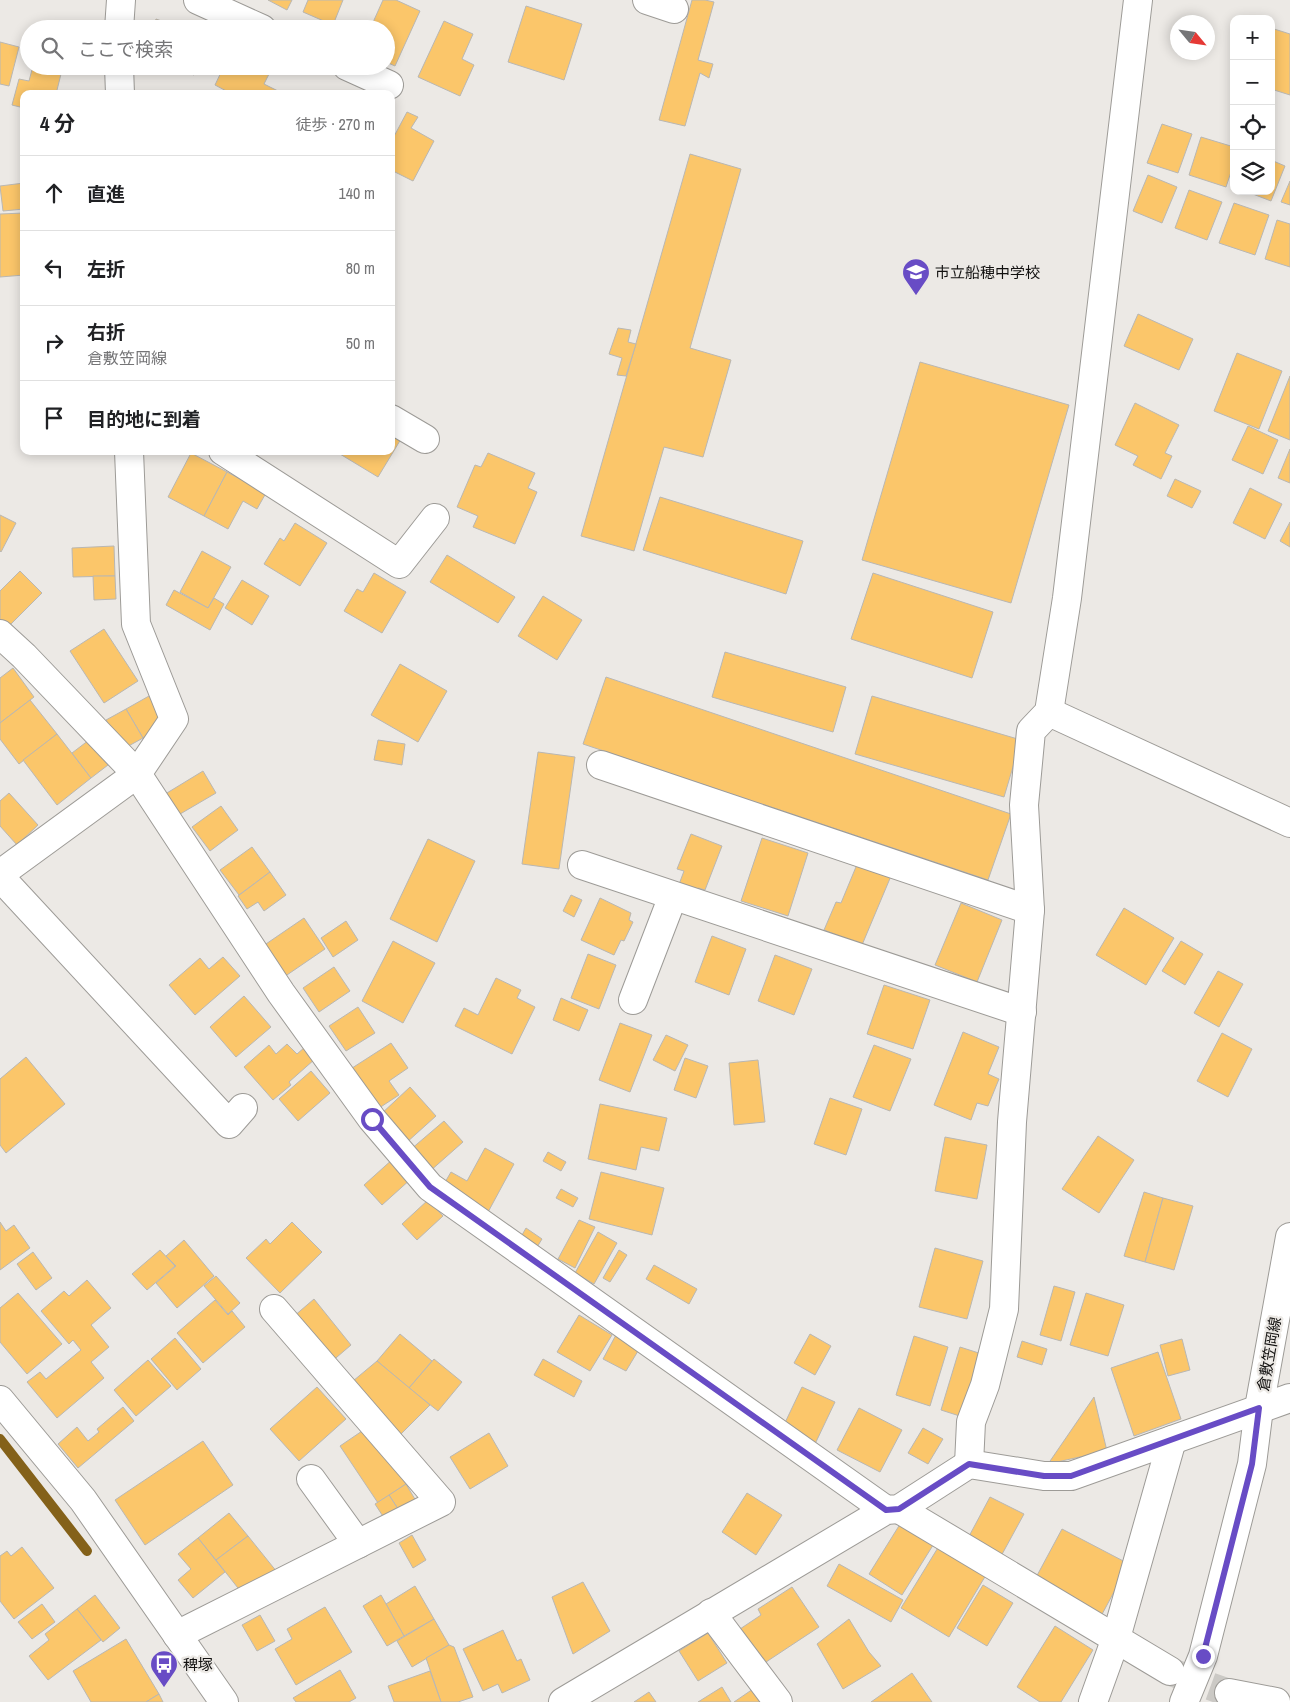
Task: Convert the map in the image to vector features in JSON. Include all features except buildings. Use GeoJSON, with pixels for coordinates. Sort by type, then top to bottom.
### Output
{"type":"FeatureCollection","features":[{"type":"Feature","properties":{"kind":"street"},"geometry":{"type":"LineString","coordinates":[[120,20],[121,0]]}},
{"type":"Feature","properties":{"kind":"street"},"geometry":{"type":"LineString","coordinates":[[198,0],[242,20]]}},
{"type":"Feature","properties":{"kind":"street"},"geometry":{"type":"LineString","coordinates":[[647,0],[674,9]]}},
{"type":"Feature","properties":{"kind":"street"},"geometry":{"type":"LineString","coordinates":[[969,1464],[971,1422],[985,1385],[1004,1309],[1012,1122],[1030,910],[1024,805],[1031,731],[1049,712],[1067,598],[1138,0]]}},
{"type":"Feature","properties":{"kind":"street"},"geometry":{"type":"LineString","coordinates":[[120,75],[120,90]]}},
{"type":"Feature","properties":{"kind":"street"},"geometry":{"type":"LineString","coordinates":[[366,75],[389,85]]}},
{"type":"Feature","properties":{"kind":"street"},"geometry":{"type":"LineString","coordinates":[[395,421],[424,439]]}},
{"type":"Feature","properties":{"kind":"street"},"geometry":{"type":"LineString","coordinates":[[128,455],[136,624],[174,719],[137,774],[0,875],[230,1124],[243,1108]]}},
{"type":"Feature","properties":{"kind":"street"},"geometry":{"type":"LineString","coordinates":[[229,455],[399,564],[434,518]]}},
{"type":"Feature","properties":{"kind":"street"},"geometry":{"type":"LineString","coordinates":[[0,634],[24,656],[137,774],[281,993],[372,1119],[430,1187],[892,1509],[1170,1671]]}},
{"type":"Feature","properties":{"kind":"street"},"geometry":{"type":"LineString","coordinates":[[1049,712],[1290,823]]}},
{"type":"Feature","properties":{"kind":"street"},"geometry":{"type":"LineString","coordinates":[[600,765],[1030,910]]}},
{"type":"Feature","properties":{"kind":"street"},"geometry":{"type":"LineString","coordinates":[[582,865],[1022,1012]]}},
{"type":"Feature","properties":{"kind":"street"},"geometry":{"type":"LineString","coordinates":[[633,1000],[672,896]]}},
{"type":"Feature","properties":{"kind":"street","name":"倉敷笠岡線"},"geometry":{"type":"LineString","coordinates":[[1184,1702],[1203,1656],[1252,1464],[1259,1408],[1290,1237]]}},
{"type":"Feature","properties":{"kind":"street"},"geometry":{"type":"LineString","coordinates":[[177,1635],[441,1502],[274,1309]]}},
{"type":"Feature","properties":{"kind":"street"},"geometry":{"type":"LineString","coordinates":[[563,1702],[711,1613],[969,1464],[1044,1476],[1071,1476],[1290,1398]]}},
{"type":"Feature","properties":{"kind":"street"},"geometry":{"type":"LineString","coordinates":[[0,1400],[83,1500],[224,1702]]}},
{"type":"Feature","properties":{"kind":"street"},"geometry":{"type":"LineString","coordinates":[[1093,1702],[1116,1638],[1172,1440]]}},
{"type":"Feature","properties":{"kind":"street"},"geometry":{"type":"LineString","coordinates":[[311,1479],[358,1544]]}},
{"type":"Feature","properties":{"kind":"street"},"geometry":{"type":"LineString","coordinates":[[711,1613],[778,1702]]}},
{"type":"Feature","properties":{"kind":"street"},"geometry":{"type":"LineString","coordinates":[[1229,1693],[1276,1702]]}},
{"type":"Feature","properties":{"kind":"waterway"},"geometry":{"type":"LineString","coordinates":[[0,1439],[87,1551]]}},
{"type":"Feature","properties":{"kind":"tunnel"},"geometry":{"type":"LineString","coordinates":[[1171,1672],[1229,1693]]}},
{"type":"Feature","properties":{"kind":"place","name":"市立船穂中学校"},"geometry":{"type":"Point","coordinates":[916,296]}},
{"type":"Feature","properties":{"kind":"place","name":"稗塚"},"geometry":{"type":"Point","coordinates":[164,1688]}},
{"type":"Feature","properties":{"kind":"route"},"geometry":{"type":"LineString","coordinates":[[372,1119],[430,1187],[886,1510],[899,1509],[969,1464],[1044,1476],[1071,1476],[1259,1408],[1252,1464],[1203,1656]]}}]}
